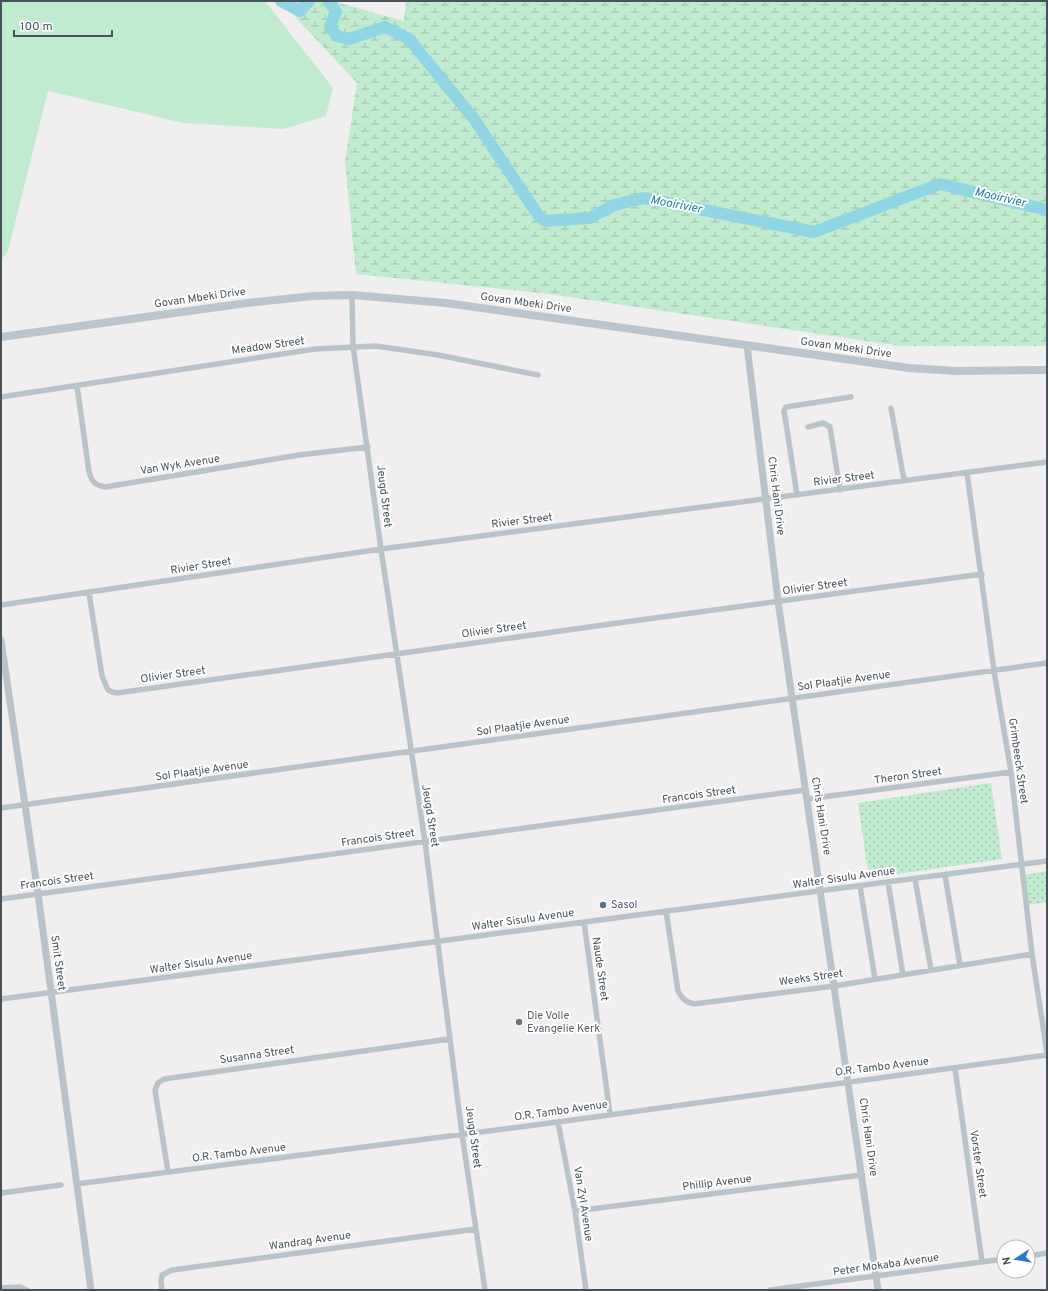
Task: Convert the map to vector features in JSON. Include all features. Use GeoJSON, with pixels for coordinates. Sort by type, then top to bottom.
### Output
{"type":"FeatureCollection","features":[{"type":"Feature","properties":{"kind":"main road","name":"Govan Mbeki Drive"},"geometry":{"type":"LineString","coordinates":[[1,337],[246,303],[313,296],[352,295],[446,303],[909,368],[963,371],[1047,370]]}},
{"type":"Feature","properties":{"kind":"street","name":"Jeugd Street"},"geometry":{"type":"LineString","coordinates":[[352,295],[353,346],[438,941],[449,1039],[485,1290]]}},
{"type":"Feature","properties":{"kind":"street","name":"Chris Hani Drive"},"geometry":{"type":"LineString","coordinates":[[747,345],[778,601],[878,1290]]}},
{"type":"Feature","properties":{"kind":"street","name":"Meadow Street"},"geometry":{"type":"LineString","coordinates":[[1,397],[315,349],[353,346],[376,346],[438,355],[538,375]]}},
{"type":"Feature","properties":{"kind":"street","name":"Van Wyk Avenue"},"geometry":{"type":"LineString","coordinates":[[77,386],[89,472],[93,482],[100,486],[105,487],[299,455],[368,447]]}},
{"type":"Feature","properties":{"kind":"street"},"geometry":{"type":"LineString","coordinates":[[797,495],[784,412],[786,407],[851,397]]}},
{"type":"Feature","properties":{"kind":"street"},"geometry":{"type":"LineString","coordinates":[[891,408],[904,480]]}},
{"type":"Feature","properties":{"kind":"street"},"geometry":{"type":"LineString","coordinates":[[808,427],[822,423],[830,427],[840,490]]}},
{"type":"Feature","properties":{"kind":"street","name":"Rivier Street"},"geometry":{"type":"LineString","coordinates":[[1,605],[381,549],[1047,462]]}},
{"type":"Feature","properties":{"kind":"street","name":"Grimbeeck Street"},"geometry":{"type":"LineString","coordinates":[[967,473],[982,574],[994,671],[1011,772],[1032,954],[1047,1054]]}},
{"type":"Feature","properties":{"kind":"street","name":"Olivier Street"},"geometry":{"type":"LineString","coordinates":[[89,593],[104,685],[112,692],[982,574]]}},
{"type":"Feature","properties":{"kind":"street","name":"Smit Street"},"geometry":{"type":"LineString","coordinates":[[1,640],[38,894],[91,1290]]}},
{"type":"Feature","properties":{"kind":"street","name":"Sol Plaatjie Avenue"},"geometry":{"type":"LineString","coordinates":[[1,808],[25,806],[1047,663]]}},
{"type":"Feature","properties":{"kind":"street","name":"Theron Street"},"geometry":{"type":"LineString","coordinates":[[807,799],[1011,772]]}},
{"type":"Feature","properties":{"kind":"street","name":"Francois Street"},"geometry":{"type":"LineString","coordinates":[[1,899],[805,790]]}},
{"type":"Feature","properties":{"kind":"street","name":"Walter Sisulu Avenue"},"geometry":{"type":"LineString","coordinates":[[1,999],[1047,861]]}},
{"type":"Feature","properties":{"kind":"street"},"geometry":{"type":"LineString","coordinates":[[946,875],[960,965]]}},
{"type":"Feature","properties":{"kind":"street"},"geometry":{"type":"LineString","coordinates":[[915,879],[931,970]]}},
{"type":"Feature","properties":{"kind":"street"},"geometry":{"type":"LineString","coordinates":[[888,882],[903,975]]}},
{"type":"Feature","properties":{"kind":"street"},"geometry":{"type":"LineString","coordinates":[[860,886],[875,979]]}},
{"type":"Feature","properties":{"kind":"street","name":"Weeks Street"},"geometry":{"type":"LineString","coordinates":[[666,911],[678,991],[681,998],[687,1002],[702,1003],[834,986],[1032,954]]}},
{"type":"Feature","properties":{"kind":"street","name":"Naude Street"},"geometry":{"type":"LineString","coordinates":[[584,922],[610,1114]]}},
{"type":"Feature","properties":{"kind":"street","name":"Susanna Street"},"geometry":{"type":"LineString","coordinates":[[168,1172],[155,1090],[158,1083],[164,1078],[449,1039]]}},
{"type":"Feature","properties":{"kind":"street","name":"O.R. Tambo Avenue"},"geometry":{"type":"LineString","coordinates":[[76,1184],[558,1122],[1047,1054]]}},
{"type":"Feature","properties":{"kind":"street","name":"Vorster Street"},"geometry":{"type":"LineString","coordinates":[[955,1068],[982,1262]]}},
{"type":"Feature","properties":{"kind":"street","name":"Van Zyl Avenue"},"geometry":{"type":"LineString","coordinates":[[558,1122],[575,1211],[586,1290]]}},
{"type":"Feature","properties":{"kind":"street","name":"Phillip Avenue"},"geometry":{"type":"LineString","coordinates":[[575,1211],[862,1175]]}},
{"type":"Feature","properties":{"kind":"street"},"geometry":{"type":"LineString","coordinates":[[1,1193],[60,1185]]}},
{"type":"Feature","properties":{"kind":"street","name":"Wandrag Avenue"},"geometry":{"type":"LineString","coordinates":[[162,1290],[162,1275],[172,1270],[476,1229]]}},
{"type":"Feature","properties":{"kind":"street"},"geometry":{"type":"LineString","coordinates":[[1036,1255],[1047,1253]]}},
{"type":"Feature","properties":{"kind":"street","name":"Peter Mokaba Avenue"},"geometry":{"type":"LineString","coordinates":[[770,1290],[996,1260]]}},
{"type":"Feature","properties":{"kind":"street"},"geometry":{"type":"LineString","coordinates":[[1,1288],[20,1287],[26,1290]]}},
{"type":"Feature","properties":{"kind":"green space"},"geometry":{"type":"Polygon","coordinates":[[[1,1],[265,1],[333,88],[326,116],[284,129],[184,123],[48,91],[8,251],[1,260],[1,1]]]}},
{"type":"Feature","properties":{"kind":"green space"},"geometry":{"type":"Polygon","coordinates":[[[286,1],[332,1],[404,21],[406,1],[1047,1],[1047,346],[901,346],[542,293],[356,274],[345,162],[357,83],[296,18],[286,1]]]}},
{"type":"Feature","properties":{"kind":"green space"},"geometry":{"type":"Polygon","coordinates":[[[991,783],[1002,859],[869,878],[858,803],[991,783]]]}},
{"type":"Feature","properties":{"kind":"green space"},"geometry":{"type":"Polygon","coordinates":[[[1047,871],[1047,902],[1029,905],[1025,875],[1047,871]]]}},
{"type":"Feature","properties":{"kind":"waterway","name":"Mooirivier"},"geometry":{"type":"LineString","coordinates":[[281,1],[300,11],[309,1]]}},
{"type":"Feature","properties":{"kind":"waterway","name":"Mooirivier"},"geometry":{"type":"LineString","coordinates":[[329,1],[336,12],[330,26],[337,36],[349,39],[385,27],[409,39],[474,119],[538,215],[545,221],[590,218],[614,205],[644,198],[814,232],[940,184],[1047,210]]}},
{"type":"Feature","properties":{"kind":"place","name":"Sasol"},"geometry":{"type":"Point","coordinates":[603,905]}},
{"type":"Feature","properties":{"kind":"place","name":"Die Volle Evangelie Kerk"},"geometry":{"type":"Point","coordinates":[519,1022]}}]}
